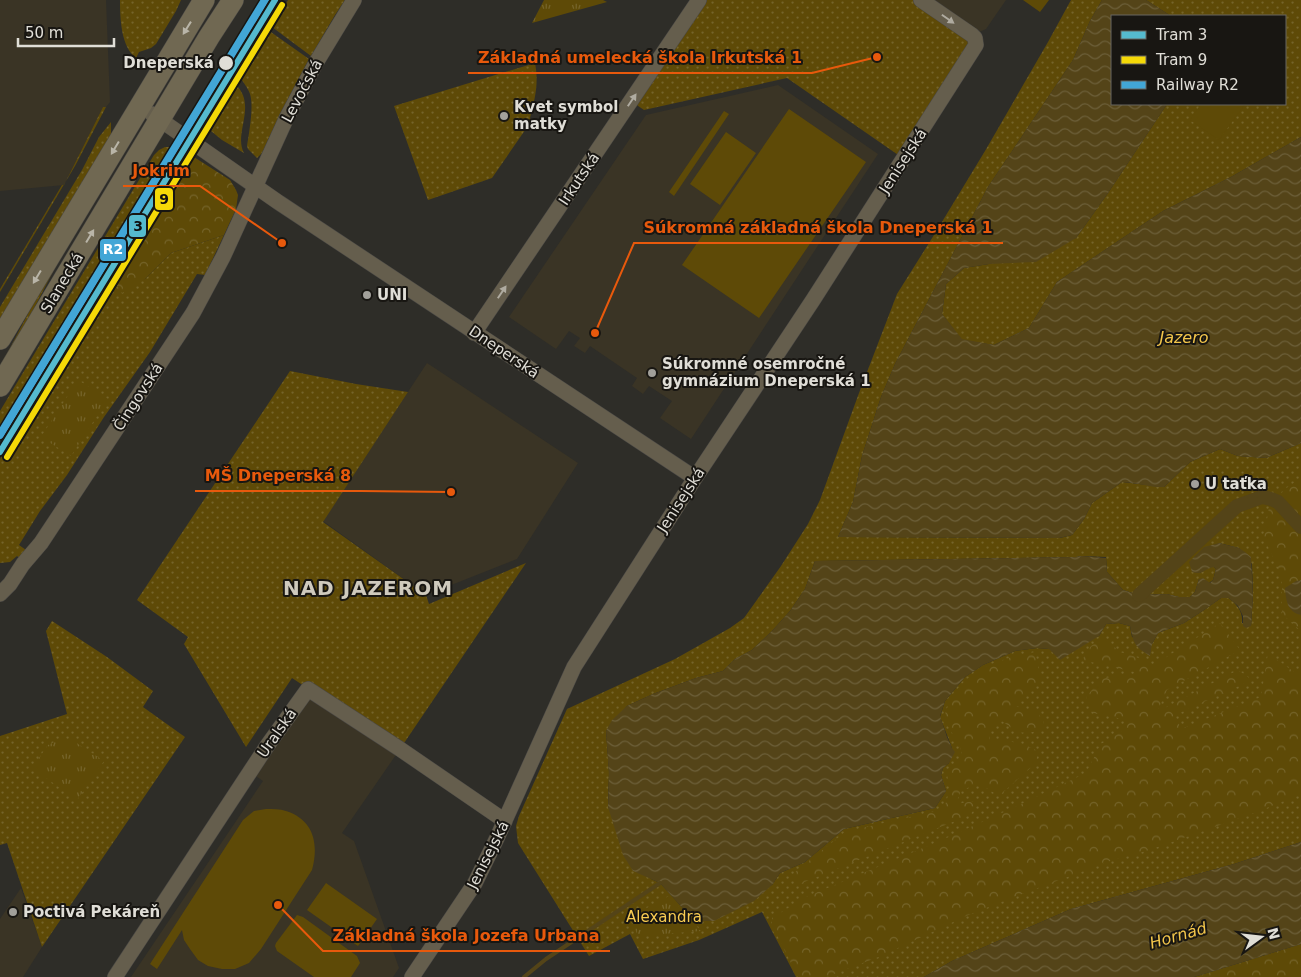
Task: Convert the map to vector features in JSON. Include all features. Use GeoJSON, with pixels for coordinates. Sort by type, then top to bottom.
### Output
{"type":"FeatureCollection","features":[{"type":"Feature","properties":{"kind":"main road","name":"Slanecká"},"geometry":{"type":"LineString","coordinates":[[0,339],[204,0]]}},
{"type":"Feature","properties":{"kind":"main road","name":"Slanecká"},"geometry":{"type":"LineString","coordinates":[[0,386],[233,0]]}},
{"type":"Feature","properties":{"kind":"street","name":"Levočská"},"geometry":{"type":"LineString","coordinates":[[256,186],[287,117],[317,61],[354,0]]}},
{"type":"Feature","properties":{"kind":"street","name":"Irkutská"},"geometry":{"type":"LineString","coordinates":[[474,333],[699,0]]}},
{"type":"Feature","properties":{"kind":"street","name":"Jenisejská"},"geometry":{"type":"LineString","coordinates":[[412,977],[475,883],[574,667],[695,478],[819,291],[976,45],[975,38],[921,0]]}},
{"type":"Feature","properties":{"kind":"street","name":"Dneperská"},"geometry":{"type":"LineString","coordinates":[[140,106],[278,202],[695,478]]}},
{"type":"Feature","properties":{"kind":"street","name":"Čingovská"},"geometry":{"type":"LineString","coordinates":[[3,586],[41,544],[193,313],[224,257],[256,186]]}},
{"type":"Feature","properties":{"kind":"street","name":"Uralská"},"geometry":{"type":"LineString","coordinates":[[115,977],[308,688],[505,821]]}},
{"type":"Feature","properties":{"kind":"shaded area"},"geometry":{"type":"Polygon","coordinates":[[[0,0],[106,0],[110,102],[106,107],[103,107],[64,185],[0,191],[0,0]]]}},
{"type":"Feature","properties":{"kind":"shaded area"},"geometry":{"type":"Polygon","coordinates":[[[921,0],[1006,0],[986,29],[972,35],[921,0]]]}},
{"type":"Feature","properties":{"kind":"shaded area"},"geometry":{"type":"Polygon","coordinates":[[[778,85],[878,154],[691,439],[660,418],[672,401],[649,386],[643,394],[632,386],[637,378],[590,346],[585,353],[574,346],[580,338],[569,331],[556,349],[509,317],[646,115],[778,85]]]}},
{"type":"Feature","properties":{"kind":"shaded area"},"geometry":{"type":"Polygon","coordinates":[[[427,363],[578,463],[517,559],[426,595],[323,521],[427,363]]]}},
{"type":"Feature","properties":{"kind":"shaded area"},"geometry":{"type":"Polygon","coordinates":[[[308,689],[400,749],[342,833],[354,841],[399,968],[393,977],[131,977],[263,781],[250,772],[308,689]]]}},
{"type":"Feature","properties":{"kind":"shaded area"},"geometry":{"type":"Polygon","coordinates":[[[21,888],[42,947],[23,977],[0,977],[0,919],[21,888]]]}},
{"type":"Feature","properties":{"kind":"green space"},"geometry":{"type":"Polygon","coordinates":[[[120,0],[181,0],[156,44],[139,52],[136,58],[124,40],[120,0]]]}},
{"type":"Feature","properties":{"kind":"green space"},"geometry":{"type":"Polygon","coordinates":[[[288,0],[345,0],[311,56],[272,27],[288,0]]]}},
{"type":"Feature","properties":{"kind":"green space"},"geometry":{"type":"Polygon","coordinates":[[[544,0],[603,0],[607,2],[532,23],[544,0]]]}},
{"type":"Feature","properties":{"kind":"green space"},"geometry":{"type":"Polygon","coordinates":[[[699,0],[921,0],[975,38],[904,159],[787,78],[644,110],[631,101],[699,0]]]}},
{"type":"Feature","properties":{"kind":"green space"},"geometry":{"type":"Polygon","coordinates":[[[1023,0],[1049,0],[1040,12],[1023,0]]]}},
{"type":"Feature","properties":{"kind":"green space"},"geometry":{"type":"Polygon","coordinates":[[[1071,0],[1102,0],[1090,21],[1073,60],[988,187],[895,364],[881,397],[862,456],[853,502],[838,537],[1060,538],[1072,535],[1084,519],[1092,503],[1122,482],[1164,487],[1190,462],[1220,449],[1238,456],[1266,458],[1301,443],[1301,842],[1234,864],[1071,909],[952,961],[924,977],[796,977],[762,912],[699,940],[643,959],[630,934],[589,956],[518,843],[516,826],[567,709],[675,659],[744,618],[781,566],[808,524],[820,500],[897,294],[985,151],[1071,0]],[[1219,543],[1200,573],[1209,567],[1214,567],[1216,569],[1213,580],[1209,583],[1199,579],[1195,592],[1190,597],[1167,594],[1139,595],[1123,590],[1107,572],[1106,557],[815,561],[805,589],[790,611],[752,650],[735,659],[723,671],[696,678],[627,706],[606,731],[609,772],[608,807],[651,879],[660,883],[688,914],[772,885],[780,873],[805,862],[844,829],[935,808],[946,791],[941,775],[943,768],[949,763],[952,748],[940,717],[945,701],[965,677],[983,665],[1015,651],[1037,648],[1049,649],[1099,636],[1106,624],[1119,623],[1130,626],[1132,637],[1152,644],[1158,633],[1184,623],[1221,598],[1229,598],[1237,606],[1242,623],[1251,626],[1252,564],[1239,548],[1219,543]]]}},
{"type":"Feature","properties":{"kind":"green space"},"geometry":{"type":"Polygon","coordinates":[[[1146,0],[1301,0],[1301,137],[1231,177],[1163,211],[1057,282],[1029,328],[994,345],[962,340],[942,314],[946,284],[964,268],[989,264],[1076,238],[1166,105],[1286,105],[1286,15],[1169,15],[1146,0]]]}},
{"type":"Feature","properties":{"kind":"green space"},"geometry":{"type":"Polygon","coordinates":[[[268,30],[309,59],[262,153],[257,158],[247,146],[252,105],[250,94],[240,77],[268,30]]]}},
{"type":"Feature","properties":{"kind":"green space"},"geometry":{"type":"Polygon","coordinates":[[[535,63],[535,97],[530,118],[532,120],[492,178],[428,200],[394,106],[535,63]]]}},
{"type":"Feature","properties":{"kind":"green space"},"geometry":{"type":"Polygon","coordinates":[[[235,84],[242,92],[245,101],[241,137],[244,153],[211,131],[218,117],[211,112],[219,98],[225,102],[235,84]]]}},
{"type":"Feature","properties":{"kind":"green space"},"geometry":{"type":"Polygon","coordinates":[[[1200,105],[1244,105],[1219,140],[1190,120],[1200,105]]]}},
{"type":"Feature","properties":{"kind":"green space"},"geometry":{"type":"Polygon","coordinates":[[[103,107],[106,107],[75,166],[66,182],[103,107]]]}},
{"type":"Feature","properties":{"kind":"green space"},"geometry":{"type":"Polygon","coordinates":[[[789,109],[866,162],[759,318],[682,265],[789,109]]]}},
{"type":"Feature","properties":{"kind":"green space"},"geometry":{"type":"Polygon","coordinates":[[[724,111],[729,114],[674,196],[669,192],[724,111]]]}},
{"type":"Feature","properties":{"kind":"green space"},"geometry":{"type":"Polygon","coordinates":[[[111,122],[111,138],[0,321],[0,307],[82,170],[99,137],[111,122]]]}},
{"type":"Feature","properties":{"kind":"green space"},"geometry":{"type":"Polygon","coordinates":[[[726,132],[756,153],[720,205],[690,184],[726,132]]]}},
{"type":"Feature","properties":{"kind":"green space"},"geometry":{"type":"Polygon","coordinates":[[[165,147],[174,147],[0,434],[0,411],[154,155],[165,147]]]}},
{"type":"Feature","properties":{"kind":"green space"},"geometry":{"type":"Polygon","coordinates":[[[186,152],[230,180],[238,195],[236,209],[224,235],[171,253],[145,279],[122,293],[116,284],[129,247],[186,152]]]}},
{"type":"Feature","properties":{"kind":"green space"},"geometry":{"type":"Polygon","coordinates":[[[62,185],[64,185],[0,292],[0,289],[62,185]]]}},
{"type":"Feature","properties":{"kind":"green space"},"geometry":{"type":"Polygon","coordinates":[[[224,235],[205,275],[197,274],[150,352],[104,417],[67,475],[40,511],[19,545],[26,550],[20,558],[17,556],[10,562],[0,563],[0,459],[129,247],[117,284],[145,279],[171,253],[224,235]]]}},
{"type":"Feature","properties":{"kind":"green space"},"geometry":{"type":"Polygon","coordinates":[[[55,262],[57,264],[0,371],[0,365],[55,262]]]}},
{"type":"Feature","properties":{"kind":"green space"},"geometry":{"type":"Polygon","coordinates":[[[290,371],[408,392],[323,522],[426,595],[429,604],[526,563],[400,749],[292,678],[246,747],[184,644],[188,637],[137,600],[290,371]]]}},
{"type":"Feature","properties":{"kind":"green space"},"geometry":{"type":"Polygon","coordinates":[[[78,380],[108,399],[71,456],[41,437],[78,380]]]}},
{"type":"Feature","properties":{"kind":"green space"},"geometry":{"type":"Polygon","coordinates":[[[1301,478],[1301,631],[1282,614],[1282,576],[1264,538],[1269,507],[1285,489],[1301,478]]]}},
{"type":"Feature","properties":{"kind":"green space"},"geometry":{"type":"Polygon","coordinates":[[[52,621],[107,657],[153,691],[143,707],[185,737],[42,947],[7,843],[0,845],[0,736],[67,714],[46,631],[52,621]]]}},
{"type":"Feature","properties":{"kind":"green space"},"geometry":{"type":"Polygon","coordinates":[[[1220,623],[1240,650],[1167,690],[1157,712],[1238,670],[1252,680],[1175,715],[1181,729],[1261,697],[1268,653],[1301,677],[1301,794],[1254,813],[1149,850],[1110,861],[1011,898],[966,916],[881,956],[826,977],[798,977],[772,925],[772,918],[806,897],[942,840],[1086,773],[1101,744],[1121,732],[1127,720],[1093,713],[1086,697],[1101,679],[1116,676],[1135,676],[1139,673],[1082,660],[1091,646],[1104,638],[1120,652],[1154,665],[1220,623]]]}},
{"type":"Feature","properties":{"kind":"green space"},"geometry":{"type":"Polygon","coordinates":[[[1035,652],[1041,681],[1014,706],[1037,711],[1044,723],[1038,731],[1026,733],[1015,730],[1002,721],[990,732],[990,740],[1023,744],[1038,751],[1036,763],[999,796],[980,784],[961,790],[956,804],[981,800],[970,815],[797,885],[794,873],[845,832],[944,809],[949,791],[947,777],[949,769],[962,758],[959,745],[948,727],[945,717],[951,699],[967,679],[987,666],[1035,652]]]}},
{"type":"Feature","properties":{"kind":"green space"},"geometry":{"type":"Polygon","coordinates":[[[63,738],[72,740],[104,761],[77,800],[32,768],[48,745],[63,738]]]}},
{"type":"Feature","properties":{"kind":"green space"},"geometry":{"type":"Polygon","coordinates":[[[266,809],[286,811],[303,820],[312,834],[315,851],[312,870],[261,949],[249,963],[235,969],[208,966],[198,960],[190,949],[184,940],[182,930],[157,969],[150,964],[243,820],[254,811],[266,809]]]}},
{"type":"Feature","properties":{"kind":"green space"},"geometry":{"type":"Polygon","coordinates":[[[326,883],[377,919],[358,946],[307,910],[326,883]]]}},
{"type":"Feature","properties":{"kind":"green space","name":"Alexandra"},"geometry":{"type":"Polygon","coordinates":[[[669,896],[701,931],[638,936],[630,917],[669,896]]]}},
{"type":"Feature","properties":{"kind":"green space"},"geometry":{"type":"Polygon","coordinates":[[[297,915],[303,917],[357,956],[360,963],[351,977],[314,977],[277,951],[276,943],[297,915]]]}},
{"type":"Feature","properties":{"kind":"green space"},"geometry":{"type":"Polygon","coordinates":[[[1301,944],[1301,977],[1194,977],[1301,944]]]}},
{"type":"Feature","properties":{"kind":"water","name":"Jazero"},"geometry":{"type":"Polygon","coordinates":[[[1102,0],[1146,0],[1169,15],[1111,15],[1111,105],[1166,105],[1076,238],[1036,262],[989,264],[964,268],[946,284],[942,314],[962,339],[994,345],[1029,328],[1057,282],[1163,211],[1231,177],[1301,137],[1301,443],[1266,458],[1238,456],[1220,449],[1190,462],[1164,487],[1122,482],[1092,503],[1084,519],[1072,535],[1059,538],[838,537],[853,502],[862,456],[881,397],[895,364],[988,187],[1073,60],[1090,21],[1102,0]]]}},
{"type":"Feature","properties":{"kind":"water"},"geometry":{"type":"Polygon","coordinates":[[[1219,543],[1239,548],[1251,557],[1253,595],[1251,626],[1246,628],[1243,626],[1243,616],[1238,606],[1229,598],[1221,598],[1184,623],[1158,633],[1152,644],[1150,656],[1136,644],[1130,626],[1119,623],[1106,624],[1099,636],[1060,660],[1049,649],[1037,648],[1015,651],[983,665],[965,677],[945,701],[940,716],[947,737],[955,752],[949,763],[943,768],[941,775],[946,791],[935,808],[844,829],[805,862],[780,873],[772,885],[754,901],[714,921],[700,921],[688,914],[660,883],[633,871],[623,855],[608,807],[609,775],[606,731],[612,720],[627,706],[653,694],[696,678],[723,671],[735,659],[752,650],[790,611],[805,589],[815,561],[1082,556],[1106,558],[1107,572],[1123,590],[1139,595],[1167,594],[1190,597],[1195,592],[1199,579],[1203,578],[1210,583],[1213,580],[1216,569],[1214,567],[1195,573],[1192,572],[1189,562],[1204,547],[1219,543]]]}},
{"type":"Feature","properties":{"kind":"water"},"geometry":{"type":"Polygon","coordinates":[[[1301,580],[1301,615],[1290,608],[1285,588],[1301,580]]]}},
{"type":"Feature","properties":{"kind":"water","name":"Hornád"},"geometry":{"type":"Polygon","coordinates":[[[1301,842],[1301,944],[1194,977],[924,977],[952,961],[1071,909],[1234,864],[1301,842]]]}},
{"type":"Feature","properties":{"kind":"waterway"},"geometry":{"type":"LineString","coordinates":[[1139,595],[1237,506],[1262,497],[1271,499],[1278,502],[1301,527]]}},
{"type":"Feature","properties":{"kind":"waterway"},"geometry":{"type":"LineString","coordinates":[[524,977],[546,959],[660,883]]}},
{"type":"Feature","properties":{"kind":"tram line","name":"3"},"geometry":{"type":"LineString","coordinates":[[0,452],[275,0]]}},
{"type":"Feature","properties":{"kind":"tram line","name":"9"},"geometry":{"type":"LineString","coordinates":[[7,457],[282,5]]}},
{"type":"Feature","properties":{"kind":"rail line","name":"R2"},"geometry":{"type":"LineString","coordinates":[[0,435],[265,0]]}},
{"type":"Feature","properties":{"kind":"place","name":"Základná umelecká škola Irkutská 1"},"geometry":{"type":"Point","coordinates":[877,57]}},
{"type":"Feature","properties":{"kind":"place","name":"Dneperská"},"geometry":{"type":"Point","coordinates":[226,63]}},
{"type":"Feature","properties":{"kind":"place","name":"Kvet symbol matky"},"geometry":{"type":"Point","coordinates":[504,116]}},
{"type":"Feature","properties":{"kind":"place","name":"Jokrim"},"geometry":{"type":"Point","coordinates":[282,243]}},
{"type":"Feature","properties":{"kind":"place","name":"UNI"},"geometry":{"type":"Point","coordinates":[367,295]}},
{"type":"Feature","properties":{"kind":"place","name":"Súkromná základná škola Dneperská 1"},"geometry":{"type":"Point","coordinates":[595,333]}},
{"type":"Feature","properties":{"kind":"place","name":"Súkromné osemročné gymnázium Dneperská 1"},"geometry":{"type":"Point","coordinates":[652,373]}},
{"type":"Feature","properties":{"kind":"place","name":"U taťka"},"geometry":{"type":"Point","coordinates":[1195,484]}},
{"type":"Feature","properties":{"kind":"place","name":"MŠ Dneperská 8"},"geometry":{"type":"Point","coordinates":[451,492]}},
{"type":"Feature","properties":{"kind":"place","name":"Základná škola Jozefa Urbana"},"geometry":{"type":"Point","coordinates":[278,905]}},
{"type":"Feature","properties":{"kind":"place","name":"Poctivá Pekáreň"},"geometry":{"type":"Point","coordinates":[13,912]}},
{"type":"Feature","properties":{"kind":"district","name":"NAD JAZEROM"},"geometry":{"type":"Point","coordinates":[368,588]}}]}
